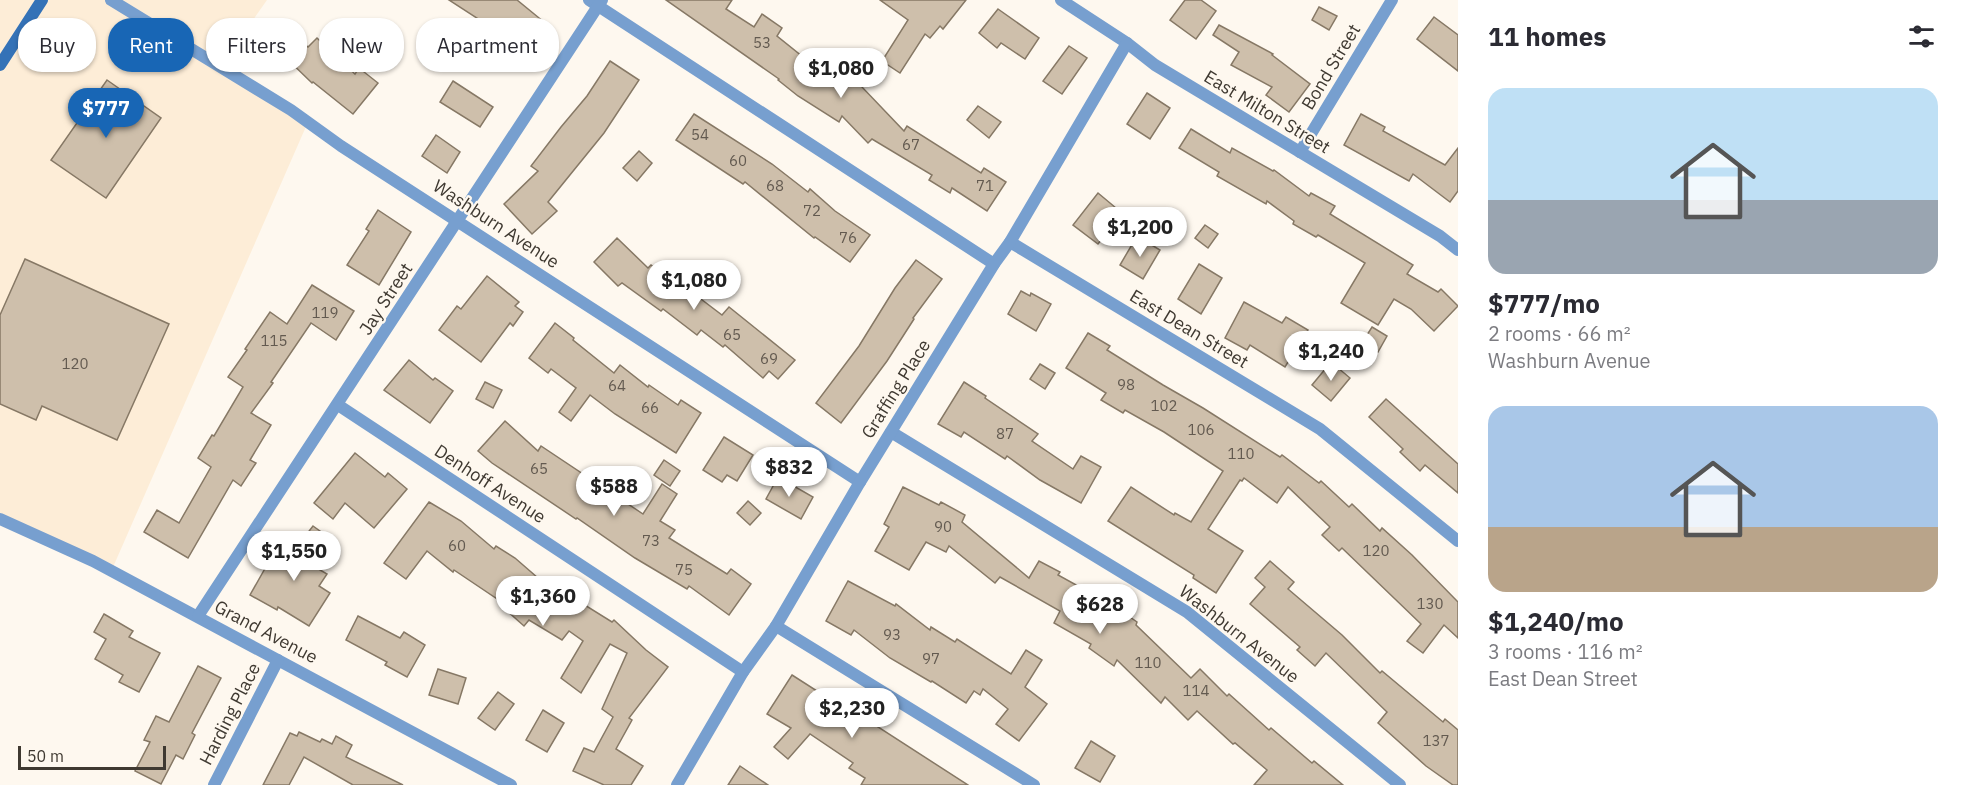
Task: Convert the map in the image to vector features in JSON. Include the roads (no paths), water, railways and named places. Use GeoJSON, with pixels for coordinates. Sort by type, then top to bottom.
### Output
{"type":"FeatureCollection","features":[{"type":"Feature","properties":{"kind":"main road"},"geometry":{"type":"LineString","coordinates":[[0,65],[42,0]]}},
{"type":"Feature","properties":{"kind":"street","name":"Washburn Avenue"},"geometry":{"type":"LineString","coordinates":[[111,0],[291,110],[341,146],[860,482]]}},
{"type":"Feature","properties":{"kind":"street","name":"East Milton Street"},"geometry":{"type":"LineString","coordinates":[[1060,0],[1155,65],[1440,236],[1458,250]]}},
{"type":"Feature","properties":{"kind":"street","name":"Bond Street"},"geometry":{"type":"LineString","coordinates":[[1300,152],[1392,0]]}},
{"type":"Feature","properties":{"kind":"street","name":"Jay Street"},"geometry":{"type":"LineString","coordinates":[[198,616],[458,221],[596,2]]}},
{"type":"Feature","properties":{"kind":"street"},"geometry":{"type":"LineString","coordinates":[[596,2],[994,264]]}},
{"type":"Feature","properties":{"kind":"street","name":"Graffing Place"},"geometry":{"type":"LineString","coordinates":[[677,785],[743,672],[776,626],[860,482],[994,264],[1010,242],[1126,43]]}},
{"type":"Feature","properties":{"kind":"street","name":"East Dean Street"},"geometry":{"type":"LineString","coordinates":[[1010,242],[1320,429],[1458,541]]}},
{"type":"Feature","properties":{"kind":"street","name":"Denhoff Avenue"},"geometry":{"type":"LineString","coordinates":[[338,405],[743,672]]}},
{"type":"Feature","properties":{"kind":"street","name":"Washburn Avenue"},"geometry":{"type":"LineString","coordinates":[[891,432],[1187,612],[1400,785]]}},
{"type":"Feature","properties":{"kind":"street","name":"Grand Avenue"},"geometry":{"type":"LineString","coordinates":[[0,519],[93,561],[511,785]]}},
{"type":"Feature","properties":{"kind":"street"},"geometry":{"type":"LineString","coordinates":[[776,626],[1034,785]]}},
{"type":"Feature","properties":{"kind":"street","name":"Harding Place"},"geometry":{"type":"LineString","coordinates":[[214,785],[278,660]]}}]}
